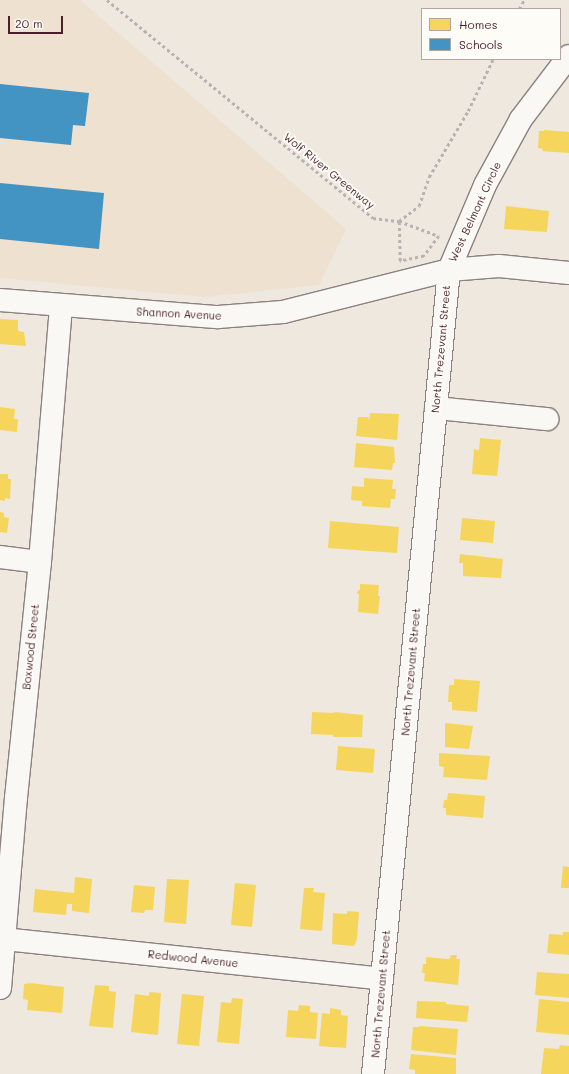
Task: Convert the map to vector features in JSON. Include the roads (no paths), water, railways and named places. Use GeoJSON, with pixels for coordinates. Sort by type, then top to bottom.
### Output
{"type":"FeatureCollection","features":[{"type":"Feature","properties":{"kind":"street","name":"West Belmont Circle"},"geometry":{"type":"LineString","coordinates":[[449,270],[485,185],[521,118],[569,56]]}},
{"type":"Feature","properties":{"kind":"street","name":"Shannon Avenue"},"geometry":{"type":"LineString","coordinates":[[0,300],[61,306],[218,317],[283,312],[449,270],[499,266],[569,273]]}},
{"type":"Feature","properties":{"kind":"street","name":"North Trezevant Street"},"geometry":{"type":"LineString","coordinates":[[373,1074],[449,270]]}},
{"type":"Feature","properties":{"kind":"street","name":"Boxwood Street"},"geometry":{"type":"LineString","coordinates":[[0,988],[4,939],[8,797],[40,562],[61,306]]}},
{"type":"Feature","properties":{"kind":"street"},"geometry":{"type":"LineString","coordinates":[[436,408],[547,419]]}},
{"type":"Feature","properties":{"kind":"street"},"geometry":{"type":"LineString","coordinates":[[0,557],[40,562]]}},
{"type":"Feature","properties":{"kind":"street","name":"Redwood Avenue"},"geometry":{"type":"LineString","coordinates":[[4,939],[382,979]]}}]}
